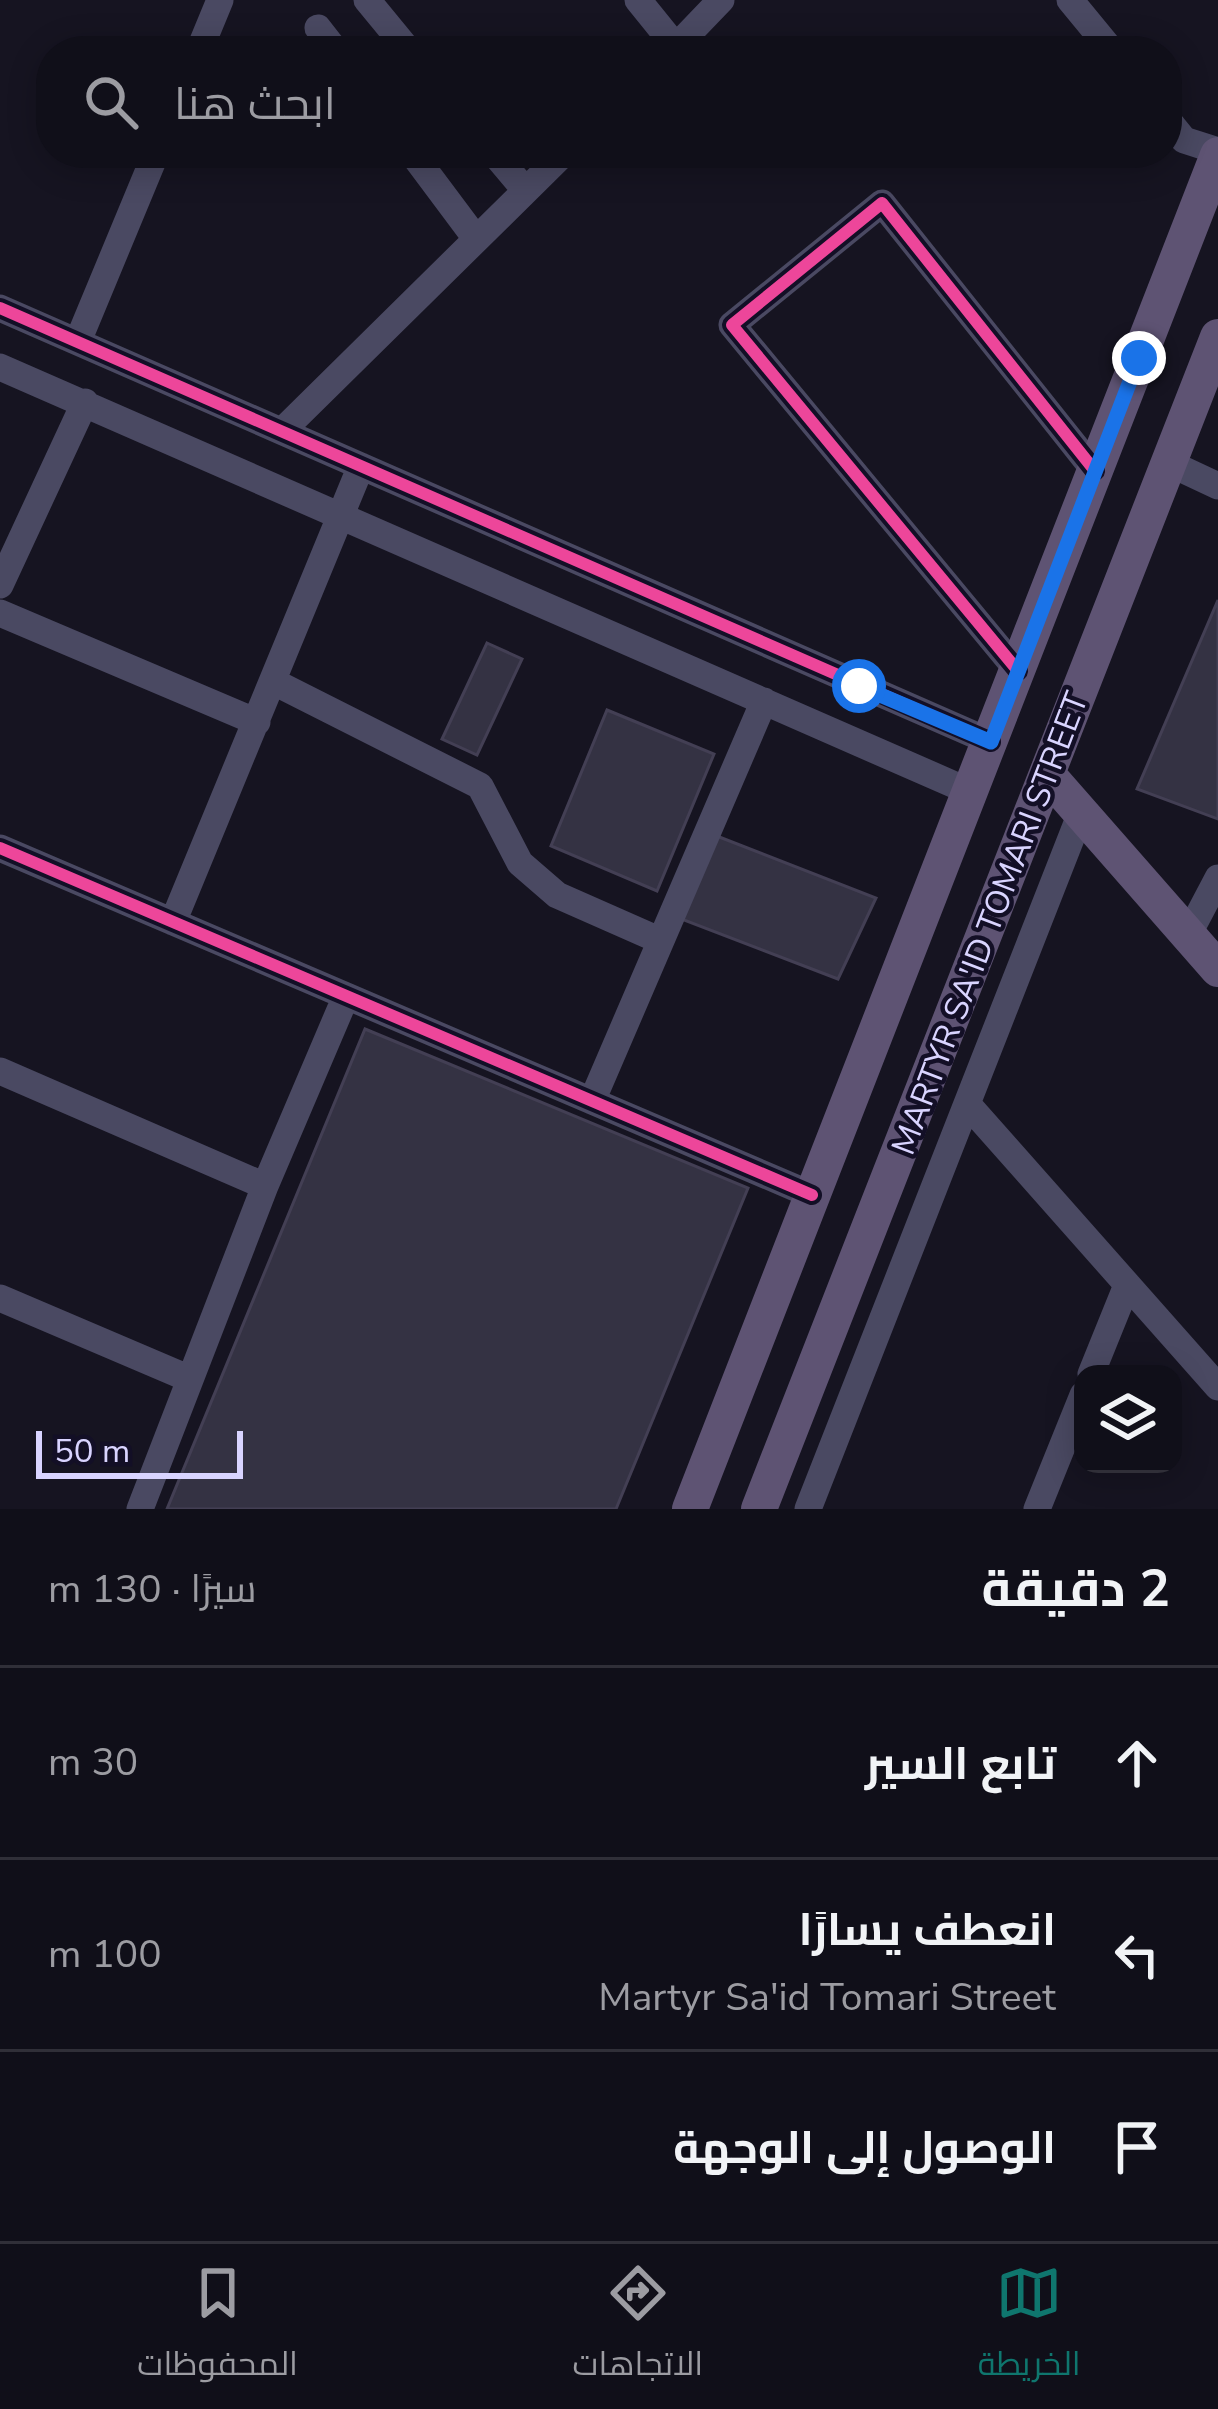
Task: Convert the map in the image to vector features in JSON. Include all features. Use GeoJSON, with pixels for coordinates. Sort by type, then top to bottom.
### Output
{"type":"FeatureCollection","features":[{"type":"Feature","properties":{"kind":"main road","name":"MARTYR SA'ID TOMARI STREET"},"geometry":{"type":"LineString","coordinates":[[690,1509],[973,793],[1218,153]]}},
{"type":"Feature","properties":{"kind":"main road"},"geometry":{"type":"LineString","coordinates":[[1156,315],[1173,353],[1186,361],[1218,338]]}},
{"type":"Feature","properties":{"kind":"main road","name":"MARTYR SA'ID TOMARI STREET"},"geometry":{"type":"LineString","coordinates":[[759,1509],[1218,338]]}},
{"type":"Feature","properties":{"kind":"main road"},"geometry":{"type":"LineString","coordinates":[[1123,400],[1151,386],[1169,386],[1181,399],[1183,427]]}},
{"type":"Feature","properties":{"kind":"main road"},"geometry":{"type":"LineString","coordinates":[[1047,774],[1218,969]]}},
{"type":"Feature","properties":{"kind":"street"},"geometry":{"type":"LineString","coordinates":[[205,36],[220,0]]}},
{"type":"Feature","properties":{"kind":"street"},"geometry":{"type":"LineString","coordinates":[[367,0],[397,36]]}},
{"type":"Feature","properties":{"kind":"street"},"geometry":{"type":"LineString","coordinates":[[638,0],[664,36]]}},
{"type":"Feature","properties":{"kind":"street"},"geometry":{"type":"LineString","coordinates":[[686,36],[721,0]]}},
{"type":"Feature","properties":{"kind":"street"},"geometry":{"type":"LineString","coordinates":[[1070,0],[1100,36]]}},
{"type":"Feature","properties":{"kind":"street"},"geometry":{"type":"LineString","coordinates":[[318,28],[324,36]]}},
{"type":"Feature","properties":{"kind":"street"},"geometry":{"type":"LineString","coordinates":[[1182,138],[1218,153]]}},
{"type":"Feature","properties":{"kind":"street"},"geometry":{"type":"LineString","coordinates":[[78,341],[150,168]]}},
{"type":"Feature","properties":{"kind":"street"},"geometry":{"type":"LineString","coordinates":[[423,168],[474,236]]}},
{"type":"Feature","properties":{"kind":"street"},"geometry":{"type":"LineString","coordinates":[[507,168],[525,190]]}},
{"type":"Feature","properties":{"kind":"street"},"geometry":{"type":"LineString","coordinates":[[282,431],[474,236],[548,168]]}},
{"type":"Feature","properties":{"kind":"street"},"geometry":{"type":"LineString","coordinates":[[1018,670],[732,325],[882,203],[1095,470]]}},
{"type":"Feature","properties":{"kind":"street"},"geometry":{"type":"LineString","coordinates":[[0,308],[991,742]]}},
{"type":"Feature","properties":{"kind":"street"},"geometry":{"type":"LineString","coordinates":[[0,368],[973,793]]}},
{"type":"Feature","properties":{"kind":"street"},"geometry":{"type":"LineString","coordinates":[[0,585],[85,402]]}},
{"type":"Feature","properties":{"kind":"street"},"geometry":{"type":"LineString","coordinates":[[1168,463],[1218,486]]}},
{"type":"Feature","properties":{"kind":"street"},"geometry":{"type":"LineString","coordinates":[[173,922],[362,466]]}},
{"type":"Feature","properties":{"kind":"street"},"geometry":{"type":"LineString","coordinates":[[0,613],[256,722]]}},
{"type":"Feature","properties":{"kind":"street"},"geometry":{"type":"LineString","coordinates":[[274,682],[480,787],[520,863],[544,885],[659,940]]}},
{"type":"Feature","properties":{"kind":"street"},"geometry":{"type":"LineString","coordinates":[[592,1101],[764,701]]}},
{"type":"Feature","properties":{"kind":"street"},"geometry":{"type":"LineString","coordinates":[[926,774],[940,750],[942,722]]}},
{"type":"Feature","properties":{"kind":"street"},"geometry":{"type":"LineString","coordinates":[[808,1509],[970,1107],[1081,813]]}},
{"type":"Feature","properties":{"kind":"street"},"geometry":{"type":"LineString","coordinates":[[0,848],[812,1195]]}},
{"type":"Feature","properties":{"kind":"street"},"geometry":{"type":"LineString","coordinates":[[1188,935],[1218,878]]}},
{"type":"Feature","properties":{"kind":"street"},"geometry":{"type":"LineString","coordinates":[[140,1509],[265,1186],[346,996]]}},
{"type":"Feature","properties":{"kind":"street"},"geometry":{"type":"LineString","coordinates":[[0,1071],[265,1186]]}},
{"type":"Feature","properties":{"kind":"street"},"geometry":{"type":"LineString","coordinates":[[970,1107],[1218,1388]]}},
{"type":"Feature","properties":{"kind":"street"},"geometry":{"type":"LineString","coordinates":[[1095,1365],[1127,1285]]}},
{"type":"Feature","properties":{"kind":"street"},"geometry":{"type":"LineString","coordinates":[[0,1298],[190,1378]]}},
{"type":"Feature","properties":{"kind":"street"},"geometry":{"type":"LineString","coordinates":[[1037,1509],[1074,1417]]}},
{"type":"Feature","properties":{"kind":"building"},"geometry":{"type":"Polygon","coordinates":[[[1218,600],[1218,819],[1137,789],[1218,600]]]}},
{"type":"Feature","properties":{"kind":"building"},"geometry":{"type":"Polygon","coordinates":[[[487,643],[522,659],[477,755],[442,739],[487,643]]]}},
{"type":"Feature","properties":{"kind":"building"},"geometry":{"type":"Polygon","coordinates":[[[607,710],[714,754],[657,891],[551,846],[607,710]]]}},
{"type":"Feature","properties":{"kind":"building"},"geometry":{"type":"Polygon","coordinates":[[[709,833],[876,898],[838,979],[676,917],[709,833]]]}},
{"type":"Feature","properties":{"kind":"building"},"geometry":{"type":"Polygon","coordinates":[[[365,1029],[748,1188],[616,1509],[167,1509],[365,1029]]]}},
{"type":"Feature","properties":{"kind":"cycle path"},"geometry":{"type":"LineString","coordinates":[[1018,671],[732,325],[882,203],[1095,471]]}},
{"type":"Feature","properties":{"kind":"cycle path"},"geometry":{"type":"LineString","coordinates":[[0,308],[991,742]]}},
{"type":"Feature","properties":{"kind":"cycle path"},"geometry":{"type":"LineString","coordinates":[[0,848],[812,1195]]}},
{"type":"Feature","properties":{"kind":"route"},"geometry":{"type":"LineString","coordinates":[[859,686],[991,742],[1139,358]]}}]}
